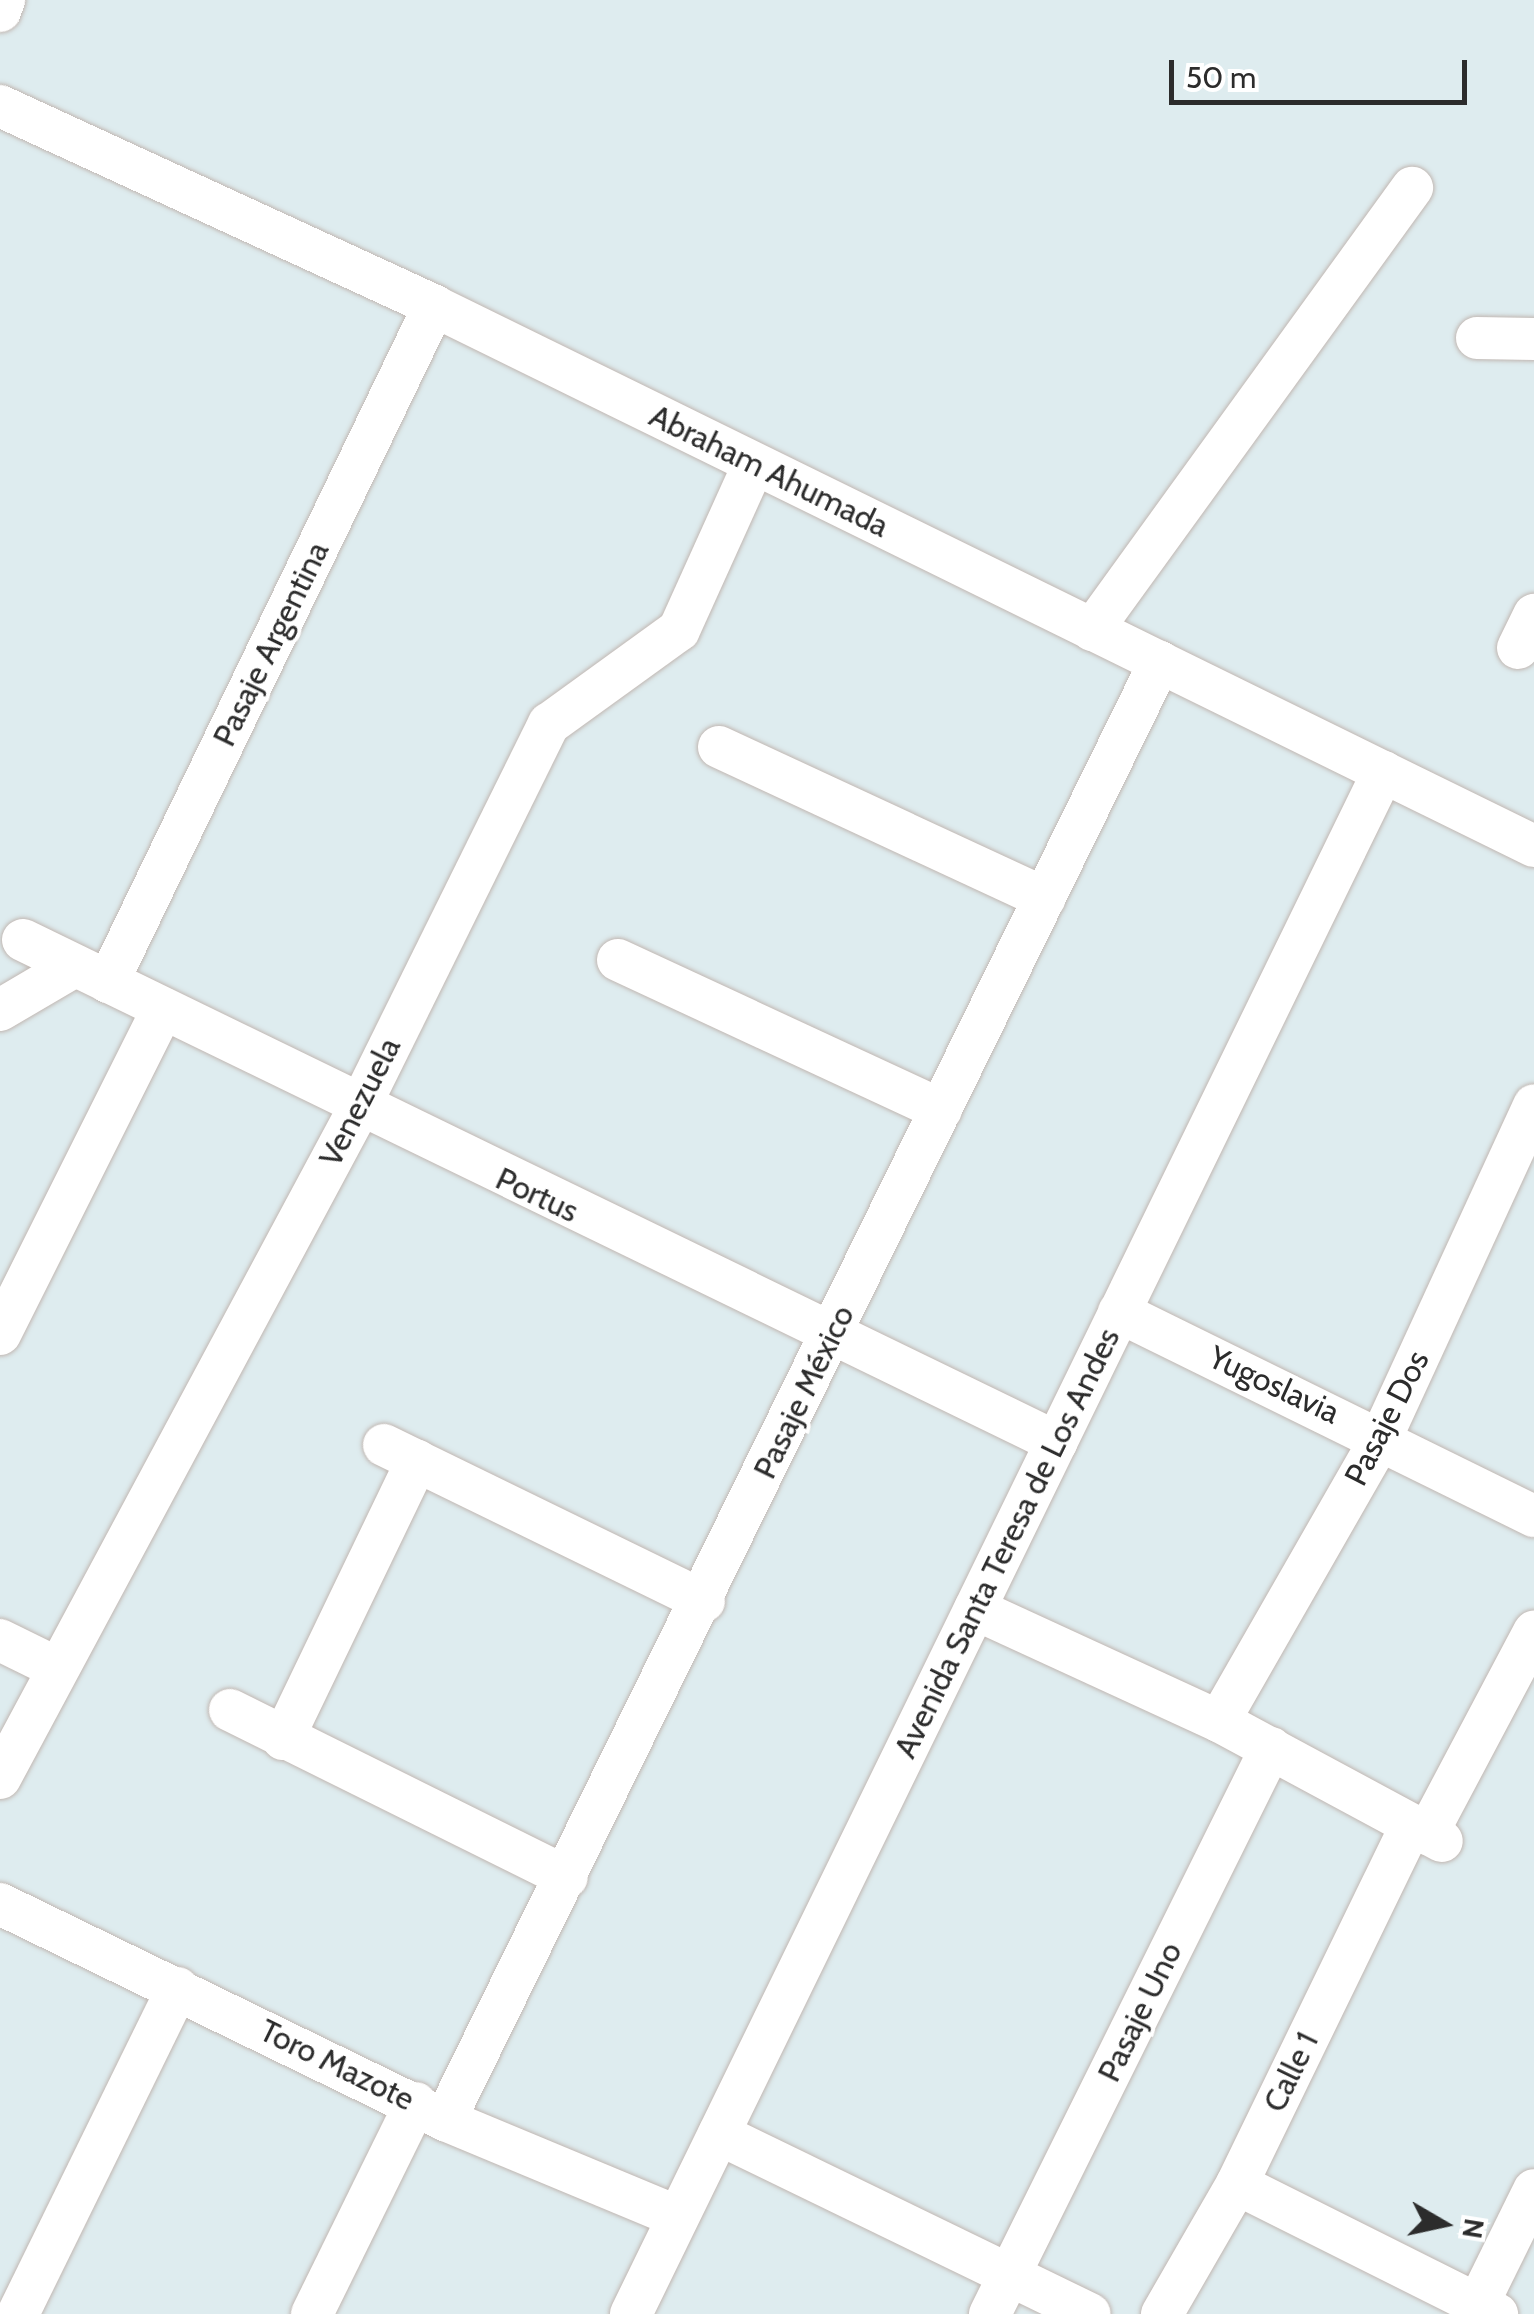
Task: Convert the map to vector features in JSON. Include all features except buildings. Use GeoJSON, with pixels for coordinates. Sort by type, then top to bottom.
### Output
{"type":"FeatureCollection","features":[{"type":"Feature","properties":{"kind":"street"},"geometry":{"type":"LineString","coordinates":[[0,10],[4,0]]}},
{"type":"Feature","properties":{"kind":"street","name":"Abraham Ahumada"},"geometry":{"type":"LineString","coordinates":[[0,106],[434,306],[1534,846]]}},
{"type":"Feature","properties":{"kind":"street"},"geometry":{"type":"LineString","coordinates":[[1092,630],[1412,188]]}},
{"type":"Feature","properties":{"kind":"street","name":"Pasaje Argentina"},"geometry":{"type":"LineString","coordinates":[[91,974],[434,306]]}},
{"type":"Feature","properties":{"kind":"street"},"geometry":{"type":"LineString","coordinates":[[1477,338],[1534,339]]}},
{"type":"Feature","properties":{"kind":"street","name":"Venezuela"},"geometry":{"type":"LineString","coordinates":[[0,1778],[358,1110],[549,724],[678,630],[754,464]]}},
{"type":"Feature","properties":{"kind":"street","name":"Pasaje México"},"geometry":{"type":"LineString","coordinates":[[312,2314],[567,1877],[1160,662]]}},
{"type":"Feature","properties":{"kind":"street"},"geometry":{"type":"LineString","coordinates":[[720,748],[1045,898]]}},
{"type":"Feature","properties":{"kind":"street","name":"Avenida Santa Teresa de Los Andes"},"geometry":{"type":"LineString","coordinates":[[632,2314],[1382,772]]}},
{"type":"Feature","properties":{"kind":"street","name":"Portus"},"geometry":{"type":"LineString","coordinates":[[23,940],[358,1110],[1056,1442]]}},
{"type":"Feature","properties":{"kind":"street"},"geometry":{"type":"LineString","coordinates":[[618,960],[941,1110]]}},
{"type":"Feature","properties":{"kind":"street"},"geometry":{"type":"LineString","coordinates":[[0,1010],[91,974]]}},
{"type":"Feature","properties":{"kind":"street"},"geometry":{"type":"LineString","coordinates":[[0,1334],[163,1009]]}},
{"type":"Feature","properties":{"kind":"street","name":"Pasaje Dos"},"geometry":{"type":"LineString","coordinates":[[1220,1721],[1382,1436],[1534,1106]]}},
{"type":"Feature","properties":{"kind":"street","name":"Yugoslavia"},"geometry":{"type":"LineString","coordinates":[[1119,1312],[1382,1436],[1534,1516]]}},
{"type":"Feature","properties":{"kind":"street"},"geometry":{"type":"LineString","coordinates":[[283,1740],[401,1454],[704,1600]]}},
{"type":"Feature","properties":{"kind":"street"},"geometry":{"type":"LineString","coordinates":[[974,1609],[1220,1721],[1427,1833],[1534,1632]]}},
{"type":"Feature","properties":{"kind":"street"},"geometry":{"type":"LineString","coordinates":[[0,1640],[57,1668]]}},
{"type":"Feature","properties":{"kind":"street"},"geometry":{"type":"LineString","coordinates":[[230,1710],[283,1740],[567,1877]]}},
{"type":"Feature","properties":{"kind":"street","name":"Pasaje Uno"},"geometry":{"type":"LineString","coordinates":[[990,2314],[1271,1748]]}},
{"type":"Feature","properties":{"kind":"street","name":"Calle 1"},"geometry":{"type":"LineString","coordinates":[[1162,2314],[1427,1833]]}},
{"type":"Feature","properties":{"kind":"street","name":"Toro Mazote"},"geometry":{"type":"LineString","coordinates":[[0,1904],[430,2112],[678,2217]]}},
{"type":"Feature","properties":{"kind":"street"},"geometry":{"type":"LineString","coordinates":[[18,2314],[178,1988]]}},
{"type":"Feature","properties":{"kind":"street"},"geometry":{"type":"LineString","coordinates":[[719,2134],[1090,2314]]}},
{"type":"Feature","properties":{"kind":"street"},"geometry":{"type":"LineString","coordinates":[[1237,2184],[1482,2311],[1534,2190]]}}]}
